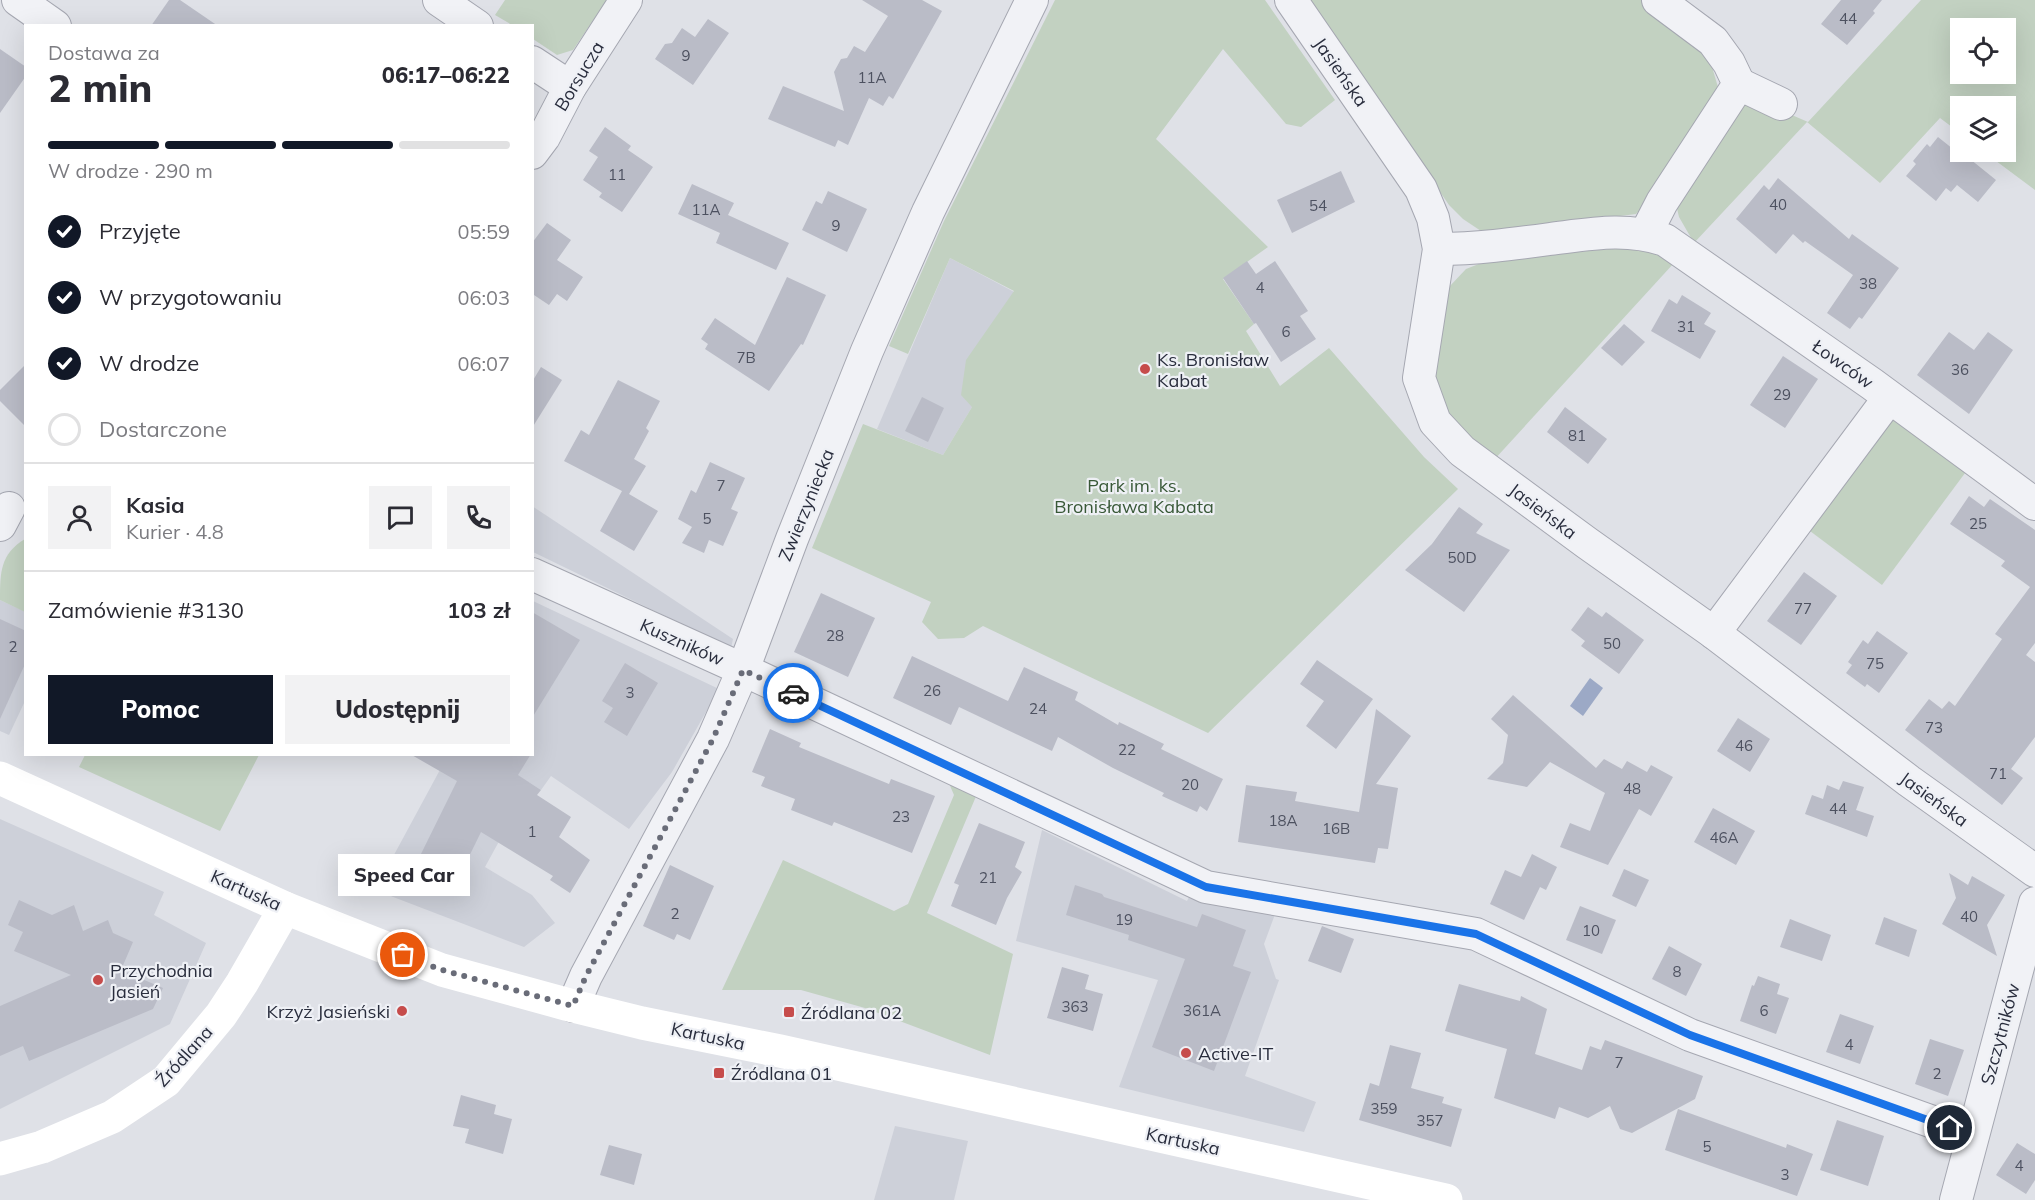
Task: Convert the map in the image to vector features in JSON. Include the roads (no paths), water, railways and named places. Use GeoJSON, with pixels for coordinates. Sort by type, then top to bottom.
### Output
{"type":"FeatureCollection","features":[{"type":"Feature","properties":{"kind":"street"},"geometry":{"type":"LineString","coordinates":[[18,0],[53,24]]}},
{"type":"Feature","properties":{"kind":"street"},"geometry":{"type":"LineString","coordinates":[[439,0],[474,24]]}},
{"type":"Feature","properties":{"kind":"street","name":"Borsucza"},"geometry":{"type":"LineString","coordinates":[[534,150],[570,87],[626,0]]}},
{"type":"Feature","properties":{"kind":"street","name":"Zwierzyniecka"},"geometry":{"type":"LineString","coordinates":[[573,1006],[586,976],[713,739],[743,670],[867,351],[928,212],[1032,0]]}},
{"type":"Feature","properties":{"kind":"street","name":"Jasieńska"},"geometry":{"type":"LineString","coordinates":[[1291,0],[1421,189],[1433,218],[1439,249],[1419,378],[1435,422],[1462,451],[1714,633],[1909,781],[2035,871]]}},
{"type":"Feature","properties":{"kind":"street"},"geometry":{"type":"LineString","coordinates":[[1658,0],[1713,41],[1729,63],[1739,84],[1781,104]]}},
{"type":"Feature","properties":{"kind":"street"},"geometry":{"type":"LineString","coordinates":[[534,63],[570,87]]}},
{"type":"Feature","properties":{"kind":"street"},"geometry":{"type":"LineString","coordinates":[[1646,233],[1662,202],[1739,84]]}},
{"type":"Feature","properties":{"kind":"street","name":"Łowców"},"geometry":{"type":"LineString","coordinates":[[1439,249],[1476,249],[1619,231],[1646,233],[1665,240],[1684,251],[2035,504]]}},
{"type":"Feature","properties":{"kind":"street"},"geometry":{"type":"LineString","coordinates":[[1714,633],[1889,398]]}},
{"type":"Feature","properties":{"kind":"street","name":"Kuszników"},"geometry":{"type":"LineString","coordinates":[[534,575],[1206,887],[1476,934],[1690,1035],[1972,1136]]}},
{"type":"Feature","properties":{"kind":"street","name":"Kartuska"},"geometry":{"type":"LineString","coordinates":[[0,778],[285,908],[442,970],[573,1006],[1446,1200]]}},
{"type":"Feature","properties":{"kind":"street","name":"Szczytników"},"geometry":{"type":"LineString","coordinates":[[1956,1200],[2035,903]]}},
{"type":"Feature","properties":{"kind":"street","name":"Źródlana"},"geometry":{"type":"LineString","coordinates":[[0,1159],[42,1147],[112,1117],[166,1081],[221,1015],[285,908]]}},
{"type":"Feature","properties":{"kind":"water"},"geometry":{"type":"Polygon","coordinates":[[[1590,678],[1603,688],[1583,716],[1570,706],[1590,678]]]}},
{"type":"Feature","properties":{"kind":"place","name":"Ks. Bronisław Kabat"},"geometry":{"type":"Point","coordinates":[1145,369]}},
{"type":"Feature","properties":{"kind":"place","name":"Speed Car"},"geometry":{"type":"Point","coordinates":[403,955]}},
{"type":"Feature","properties":{"kind":"place","name":"Przychodnia Jasień"},"geometry":{"type":"Point","coordinates":[98,980]}},
{"type":"Feature","properties":{"kind":"place","name":"Krzyż Jasieński"},"geometry":{"type":"Point","coordinates":[402,1011]}},
{"type":"Feature","properties":{"kind":"place","name":"Źródlana 02"},"geometry":{"type":"Point","coordinates":[789,1012]}},
{"type":"Feature","properties":{"kind":"place","name":"Active-IT"},"geometry":{"type":"Point","coordinates":[1186,1053]}},
{"type":"Feature","properties":{"kind":"place","name":"Źródlana 01"},"geometry":{"type":"Point","coordinates":[719,1073]}},
{"type":"Feature","properties":{"kind":"park label","name":"Park im. ks. Bronisława Kabata"},"geometry":{"type":"Point","coordinates":[1134,495]}}]}
